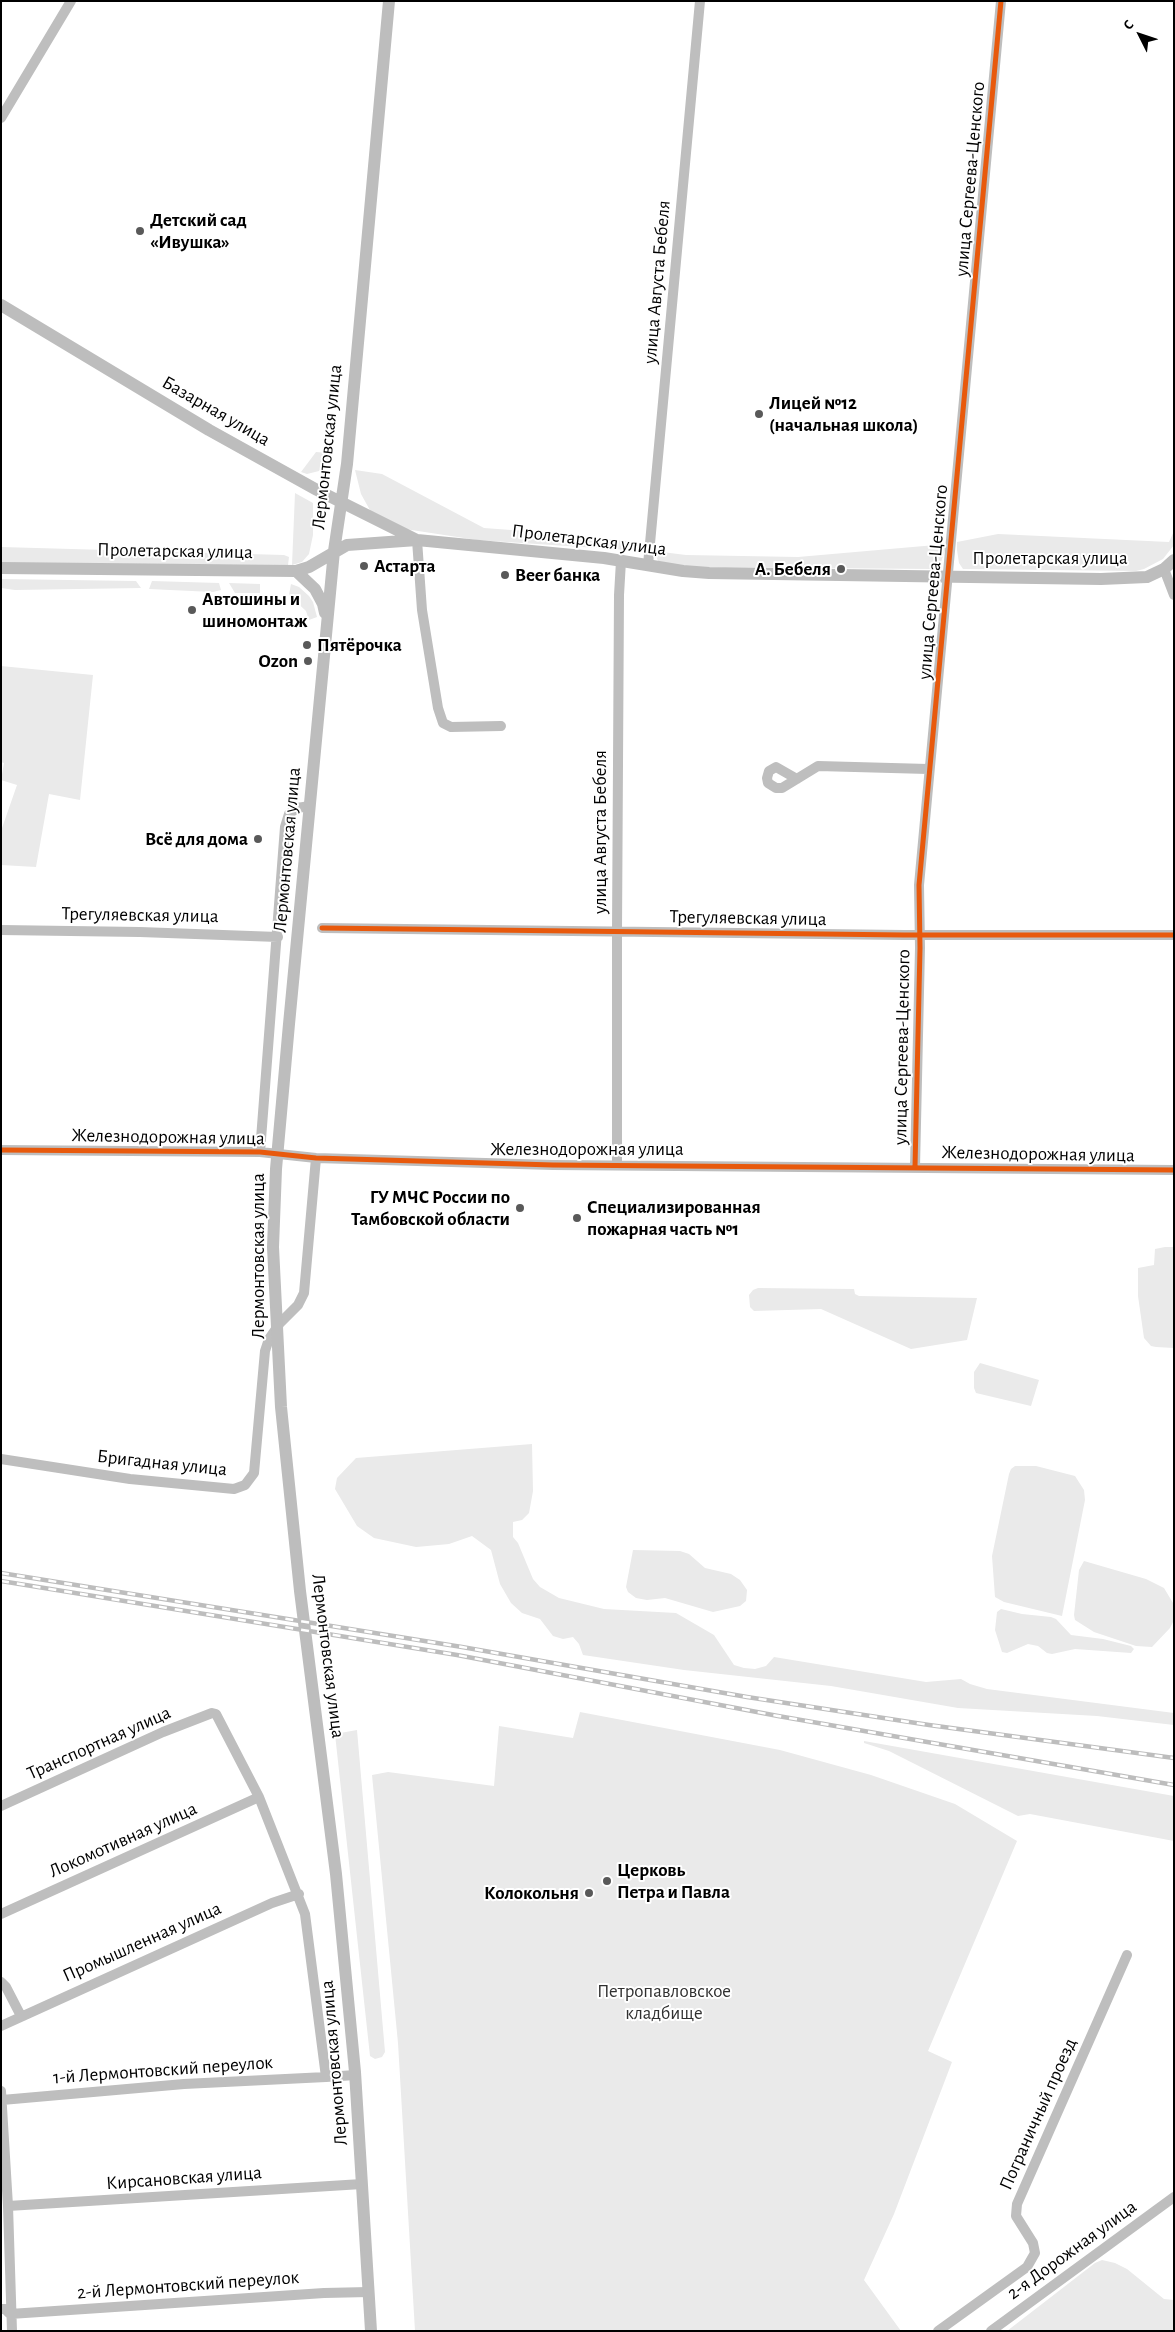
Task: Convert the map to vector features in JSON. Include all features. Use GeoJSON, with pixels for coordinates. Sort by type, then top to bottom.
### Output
{"type":"FeatureCollection","features":[{"type":"Feature","properties":{"kind":"main road","name":"Лермонтовская улица"},"geometry":{"type":"LineString","coordinates":[[371,2331],[355,2074],[336,1874],[295,1546],[281,1407],[275,1318],[273,1247],[276,1169],[289,1024],[334,551],[347,464],[389,1]]}},
{"type":"Feature","properties":{"kind":"main road","name":"Базарная улица"},"geometry":{"type":"LineString","coordinates":[[1,305],[209,430],[341,502],[417,540]]}},
{"type":"Feature","properties":{"kind":"main road","name":"Пролетарская улица"},"geometry":{"type":"LineString","coordinates":[[1,568],[296,571],[309,568],[347,544],[417,540],[621,561],[695,572],[1120,578],[1148,576],[1164,569],[1174,560]]}},
{"type":"Feature","properties":{"kind":"main road"},"geometry":{"type":"LineString","coordinates":[[296,571],[319,595],[327,621]]}},
{"type":"Feature","properties":{"kind":"street"},"geometry":{"type":"LineString","coordinates":[[1,118],[71,1]]}},
{"type":"Feature","properties":{"kind":"street","name":"улица Августа Бебеля"},"geometry":{"type":"LineString","coordinates":[[648,565],[700,1]]}},
{"type":"Feature","properties":{"kind":"street","name":"улица Сергеева-Ценского"},"geometry":{"type":"LineString","coordinates":[[915,1167],[919,885],[928,769],[949,577],[1001,1]]}},
{"type":"Feature","properties":{"kind":"street"},"geometry":{"type":"LineString","coordinates":[[417,540],[422,610],[438,708],[443,722],[451,727],[502,726]]}},
{"type":"Feature","properties":{"kind":"street","name":"улица Августа Бебеля"},"geometry":{"type":"LineString","coordinates":[[617,1164],[616,931],[619,595],[621,561]]}},
{"type":"Feature","properties":{"kind":"street"},"geometry":{"type":"LineString","coordinates":[[1164,569],[1174,596]]}},
{"type":"Feature","properties":{"kind":"street"},"geometry":{"type":"LineString","coordinates":[[797,778],[818,766],[928,769]]}},
{"type":"Feature","properties":{"kind":"street"},"geometry":{"type":"LineString","coordinates":[[260,1152],[285,827],[290,814],[297,808],[310,806]]}},
{"type":"Feature","properties":{"kind":"street","name":"Трегуляевская улица"},"geometry":{"type":"LineString","coordinates":[[322,928],[919,935],[1174,934]]}},
{"type":"Feature","properties":{"kind":"street","name":"Трегуляевская улица"},"geometry":{"type":"LineString","coordinates":[[1,930],[140,932],[278,937]]}},
{"type":"Feature","properties":{"kind":"street","name":"Железнодорожная улица"},"geometry":{"type":"LineString","coordinates":[[1,1150],[260,1152],[316,1158],[490,1163],[1174,1170]]}},
{"type":"Feature","properties":{"kind":"street","name":"Бригадная улица"},"geometry":{"type":"LineString","coordinates":[[1,1459],[130,1478],[234,1488],[245,1485],[254,1473],[265,1351],[274,1331],[298,1304],[304,1293],[316,1158]]}},
{"type":"Feature","properties":{"kind":"street","name":"Транспортная улица"},"geometry":{"type":"LineString","coordinates":[[1,1806],[163,1732],[212,1712],[220,1718],[259,1797]]}},
{"type":"Feature","properties":{"kind":"street"},"geometry":{"type":"LineString","coordinates":[[259,1797],[299,1894],[305,1914],[326,2077]]}},
{"type":"Feature","properties":{"kind":"street","name":"Локомотивная улица"},"geometry":{"type":"LineString","coordinates":[[1,1914],[259,1797]]}},
{"type":"Feature","properties":{"kind":"street","name":"Промышленная улица"},"geometry":{"type":"LineString","coordinates":[[1,2026],[272,1902],[299,1894]]}},
{"type":"Feature","properties":{"kind":"street","name":"Пограничный проезд"},"geometry":{"type":"LineString","coordinates":[[938,2331],[1027,2268],[1035,2253],[1033,2243],[1016,2216],[1017,2204],[1127,1955]]}},
{"type":"Feature","properties":{"kind":"street"},"geometry":{"type":"LineString","coordinates":[[1,1982],[6,1986],[21,2016]]}},
{"type":"Feature","properties":{"kind":"street","name":"1-й Лермонтовский переулок"},"geometry":{"type":"LineString","coordinates":[[2,2095],[355,2074]]}},
{"type":"Feature","properties":{"kind":"street"},"geometry":{"type":"LineString","coordinates":[[2,2095],[8,2206],[6,2312],[12,2331]]}},
{"type":"Feature","properties":{"kind":"street","name":"Кирсановская улица"},"geometry":{"type":"LineString","coordinates":[[8,2206],[362,2184]]}},
{"type":"Feature","properties":{"kind":"street","name":"2-я Дорожная улица"},"geometry":{"type":"LineString","coordinates":[[991,2331],[1174,2197]]}},
{"type":"Feature","properties":{"kind":"street","name":"2-й Лермонтовский переулок"},"geometry":{"type":"LineString","coordinates":[[6,2312],[369,2292]]}},
{"type":"Feature","properties":{"kind":"green space"},"geometry":{"type":"Polygon","coordinates":[[[316,452],[328,453],[333,456],[319,471],[307,474],[301,472],[316,452]]]}},
{"type":"Feature","properties":{"kind":"green space"},"geometry":{"type":"Polygon","coordinates":[[[355,470],[382,474],[484,528],[579,535],[633,542],[642,546],[627,550],[477,540],[405,529],[371,512],[361,494],[355,470]]]}},
{"type":"Feature","properties":{"kind":"green space"},"geometry":{"type":"Polygon","coordinates":[[[295,493],[313,503],[313,535],[309,554],[302,562],[292,565],[295,493]]]}},
{"type":"Feature","properties":{"kind":"green space"},"geometry":{"type":"Polygon","coordinates":[[[1174,531],[1174,545],[1163,559],[1136,571],[963,569],[959,563],[957,550],[957,542],[998,534],[1169,542],[1174,531]]]}},
{"type":"Feature","properties":{"kind":"green space"},"geometry":{"type":"Polygon","coordinates":[[[947,544],[941,562],[937,568],[932,569],[685,567],[658,561],[654,551],[686,555],[798,557],[947,544]]]}},
{"type":"Feature","properties":{"kind":"green space"},"geometry":{"type":"Polygon","coordinates":[[[1,547],[284,555],[289,557],[288,565],[1,563],[1,547]]]}},
{"type":"Feature","properties":{"kind":"green space"},"geometry":{"type":"Polygon","coordinates":[[[1,579],[136,581],[141,588],[15,590],[1,588],[1,579]]]}},
{"type":"Feature","properties":{"kind":"green space"},"geometry":{"type":"Polygon","coordinates":[[[152,581],[219,583],[221,590],[213,592],[149,589],[152,581]]]}},
{"type":"Feature","properties":{"kind":"green space"},"geometry":{"type":"Polygon","coordinates":[[[229,583],[260,584],[260,593],[235,593],[229,583]]]}},
{"type":"Feature","properties":{"kind":"green space"},"geometry":{"type":"Polygon","coordinates":[[[291,584],[299,587],[309,596],[313,602],[317,617],[309,620],[306,611],[289,595],[291,584]]]}},
{"type":"Feature","properties":{"kind":"green space"},"geometry":{"type":"Polygon","coordinates":[[[1,666],[93,675],[80,800],[49,794],[36,867],[1,865],[1,831],[17,785],[1,780],[4,763],[1,762],[1,666]]]}},
{"type":"Feature","properties":{"kind":"green space"},"geometry":{"type":"Polygon","coordinates":[[[1174,1247],[1174,1348],[1151,1346],[1144,1338],[1138,1296],[1138,1268],[1154,1265],[1155,1249],[1174,1247]]]}},
{"type":"Feature","properties":{"kind":"green space"},"geometry":{"type":"Polygon","coordinates":[[[758,1288],[854,1289],[855,1294],[859,1296],[977,1298],[967,1340],[911,1349],[821,1309],[754,1311],[750,1307],[749,1295],[758,1288]]]}},
{"type":"Feature","properties":{"kind":"green space"},"geometry":{"type":"Polygon","coordinates":[[[980,1363],[1039,1380],[1031,1406],[976,1393],[974,1388],[974,1372],[980,1363]]]}},
{"type":"Feature","properties":{"kind":"green space"},"geometry":{"type":"Polygon","coordinates":[[[532,1444],[533,1491],[529,1513],[522,1520],[513,1522],[513,1537],[518,1543],[533,1579],[540,1587],[559,1598],[604,1609],[676,1613],[714,1635],[734,1665],[744,1668],[755,1669],[766,1666],[774,1657],[926,1682],[961,1679],[987,1689],[1174,1713],[1174,1725],[1097,1716],[958,1708],[831,1686],[684,1670],[583,1655],[579,1644],[573,1637],[563,1639],[553,1636],[540,1619],[522,1613],[511,1603],[500,1584],[491,1550],[472,1536],[449,1544],[416,1547],[374,1538],[357,1526],[335,1489],[337,1478],[356,1458],[532,1444]]]}},
{"type":"Feature","properties":{"kind":"green space"},"geometry":{"type":"Polygon","coordinates":[[[1015,1466],[1036,1466],[1075,1476],[1084,1490],[1085,1500],[1062,1616],[1004,1602],[995,1597],[992,1556],[1009,1474],[1015,1466]]]}},
{"type":"Feature","properties":{"kind":"green space"},"geometry":{"type":"Polygon","coordinates":[[[633,1550],[680,1551],[689,1554],[705,1568],[731,1574],[740,1580],[747,1590],[746,1601],[740,1606],[713,1612],[665,1598],[647,1600],[636,1598],[628,1592],[626,1587],[633,1550]]]}},
{"type":"Feature","properties":{"kind":"green space"},"geometry":{"type":"Polygon","coordinates":[[[1084,1561],[1146,1579],[1164,1588],[1173,1603],[1174,1620],[1170,1628],[1152,1647],[1136,1646],[1094,1632],[1075,1620],[1079,1570],[1084,1561]]]}},
{"type":"Feature","properties":{"kind":"green space"},"geometry":{"type":"Polygon","coordinates":[[[1001,1609],[1022,1614],[1051,1617],[1056,1619],[1071,1635],[1103,1639],[1131,1646],[1134,1649],[1131,1653],[1075,1649],[1052,1654],[1047,1653],[1038,1646],[1028,1644],[1007,1653],[1002,1652],[995,1630],[997,1612],[1001,1609]]]}},
{"type":"Feature","properties":{"kind":"green space","name":"Петропавловское кладбище"},"geometry":{"type":"Polygon","coordinates":[[[580,1712],[780,1750],[871,1775],[955,1804],[1017,1841],[928,2051],[952,2062],[894,2214],[864,2280],[901,2331],[415,2331],[398,2043],[372,1775],[388,1772],[494,1786],[499,1726],[573,1738],[580,1712]]]}},
{"type":"Feature","properties":{"kind":"green space"},"geometry":{"type":"Polygon","coordinates":[[[357,1730],[385,2052],[382,2057],[375,2059],[370,2056],[335,1734],[357,1730]]]}},
{"type":"Feature","properties":{"kind":"green space"},"geometry":{"type":"Polygon","coordinates":[[[864,1741],[1174,1796],[1174,1841],[1030,1814],[1018,1816],[889,1751],[864,1743],[864,1741]]]}},
{"type":"Feature","properties":{"kind":"green space"},"geometry":{"type":"Polygon","coordinates":[[[1102,2260],[1115,2263],[1127,2269],[1164,2299],[1174,2300],[1174,2331],[1007,2331],[1095,2263],[1102,2260]]]}},
{"type":"Feature","properties":{"kind":"railway"},"geometry":{"type":"LineString","coordinates":[[1,1573],[462,1647],[747,1697],[929,1725],[1174,1758]]}},
{"type":"Feature","properties":{"kind":"railway"},"geometry":{"type":"LineString","coordinates":[[1,1581],[457,1655],[778,1716],[1174,1785]]}},
{"type":"Feature","properties":{"kind":"cycle path"},"geometry":{"type":"LineString","coordinates":[[915,1167],[920,948],[919,885],[1001,1]]}},
{"type":"Feature","properties":{"kind":"cycle path"},"geometry":{"type":"LineString","coordinates":[[322,928],[904,935],[1174,935]]}},
{"type":"Feature","properties":{"kind":"cycle path"},"geometry":{"type":"LineString","coordinates":[[1,1150],[260,1152],[316,1158],[553,1165],[1174,1170]]}},
{"type":"Feature","properties":{"kind":"place","name":"Детский сад «Ивушка»"},"geometry":{"type":"Point","coordinates":[140,231]}},
{"type":"Feature","properties":{"kind":"place","name":"Лицей №12 (начальная школа)"},"geometry":{"type":"Point","coordinates":[759,414]}},
{"type":"Feature","properties":{"kind":"place","name":"Астарта"},"geometry":{"type":"Point","coordinates":[364,566]}},
{"type":"Feature","properties":{"kind":"place","name":"А. Бебеля"},"geometry":{"type":"Point","coordinates":[841,569]}},
{"type":"Feature","properties":{"kind":"place","name":"Beer банка"},"geometry":{"type":"Point","coordinates":[505,575]}},
{"type":"Feature","properties":{"kind":"place","name":"Автошины и шиномонтаж"},"geometry":{"type":"Point","coordinates":[192,610]}},
{"type":"Feature","properties":{"kind":"place","name":"Пятёрочка"},"geometry":{"type":"Point","coordinates":[307,645]}},
{"type":"Feature","properties":{"kind":"place","name":"Ozon"},"geometry":{"type":"Point","coordinates":[308,661]}},
{"type":"Feature","properties":{"kind":"place","name":"Всё для дома"},"geometry":{"type":"Point","coordinates":[258,839]}},
{"type":"Feature","properties":{"kind":"place","name":"ГУ МЧС России по Тамбовской области"},"geometry":{"type":"Point","coordinates":[520,1208]}},
{"type":"Feature","properties":{"kind":"place","name":"Специализированная пожарная часть №1"},"geometry":{"type":"Point","coordinates":[577,1218]}},
{"type":"Feature","properties":{"kind":"place","name":"Церковь Петра и Павла"},"geometry":{"type":"Point","coordinates":[607,1881]}},
{"type":"Feature","properties":{"kind":"place","name":"Колокольня"},"geometry":{"type":"Point","coordinates":[589,1893]}}]}
